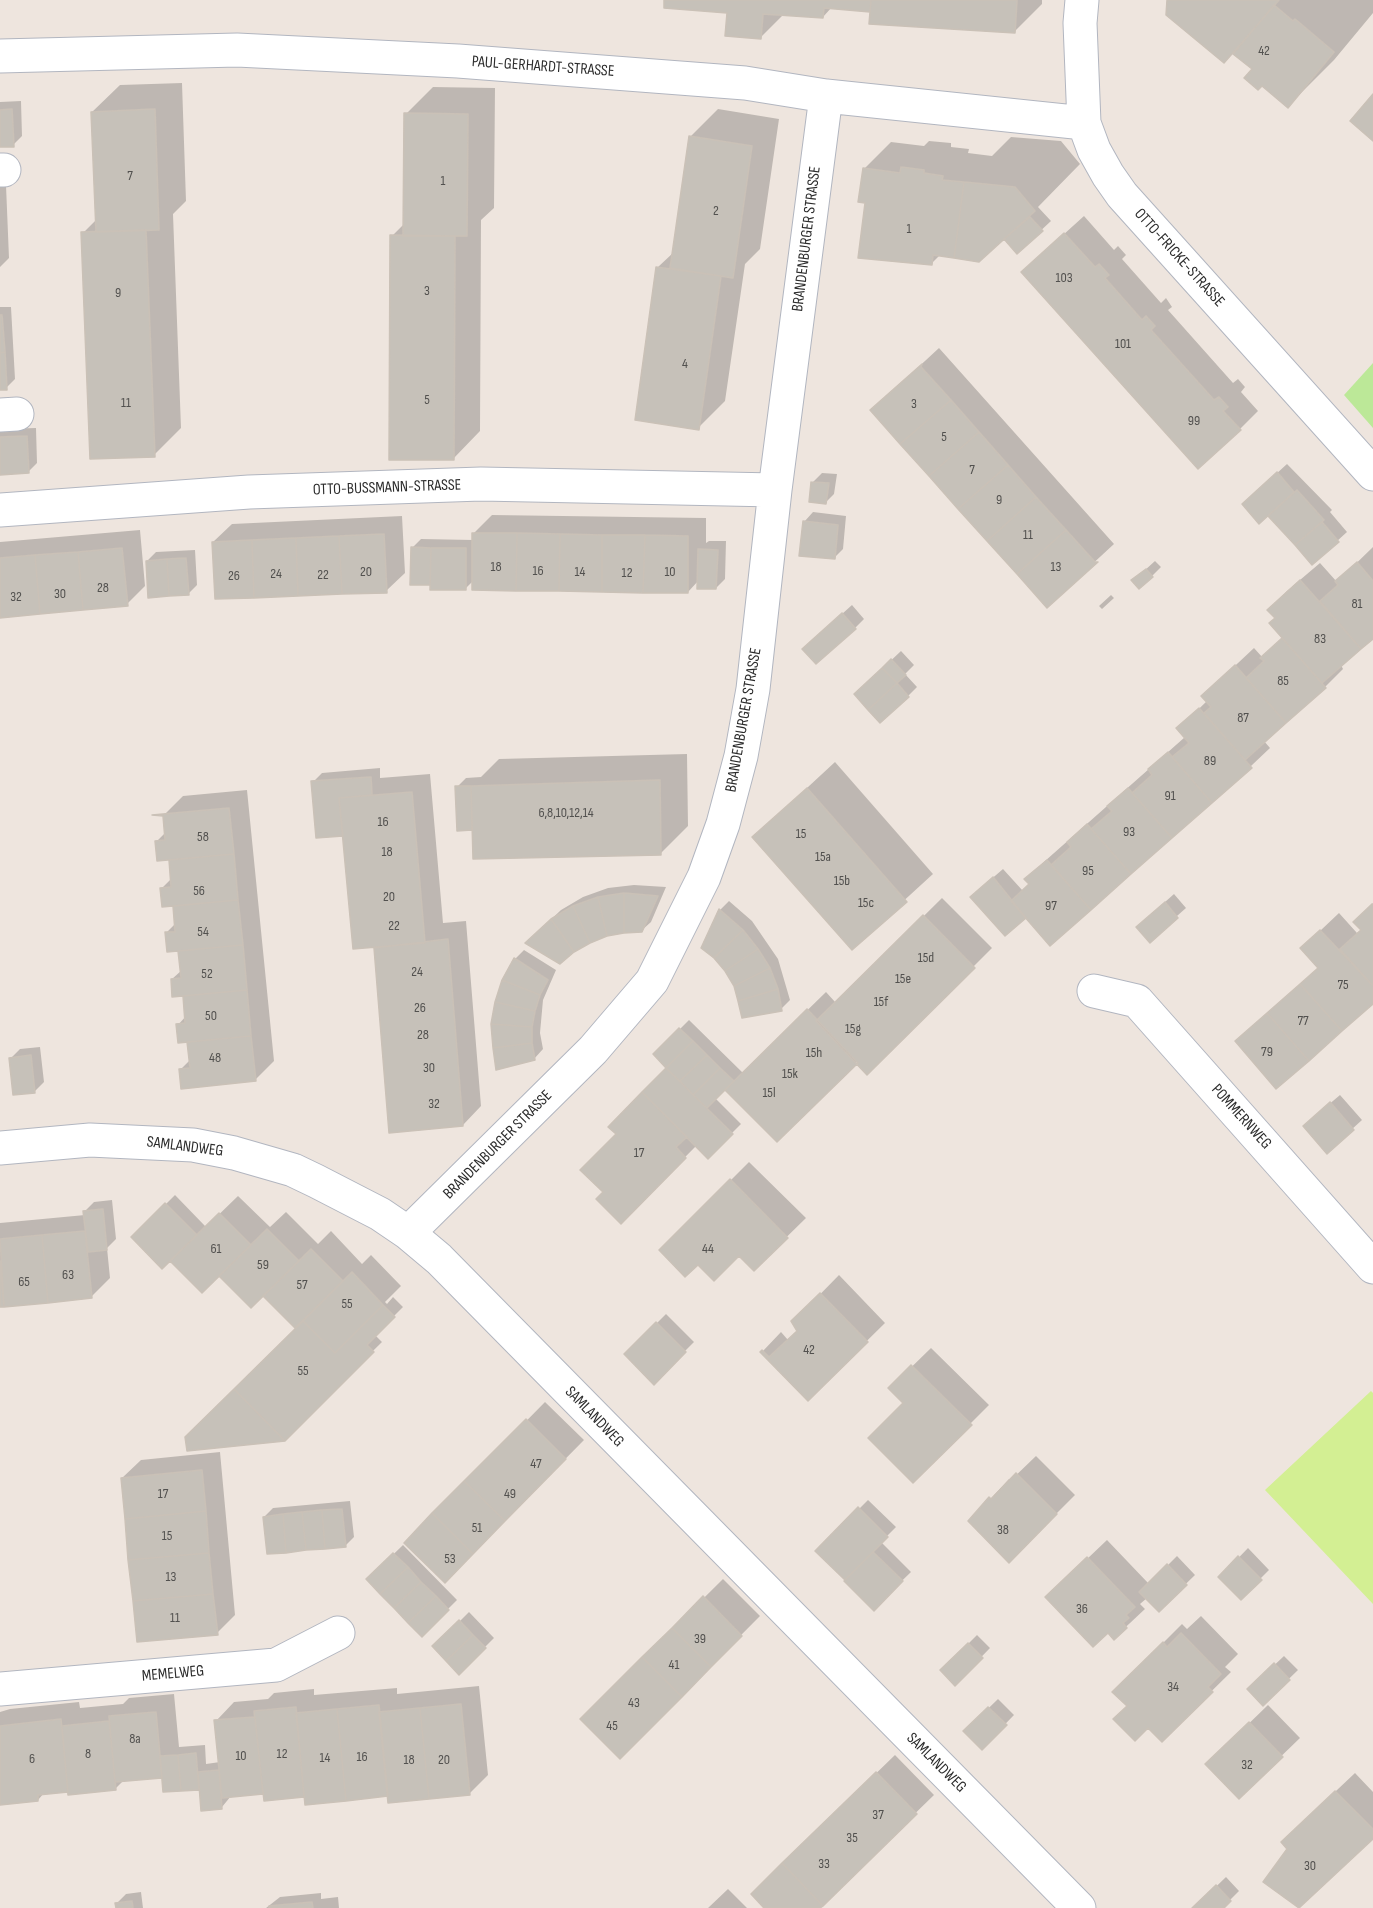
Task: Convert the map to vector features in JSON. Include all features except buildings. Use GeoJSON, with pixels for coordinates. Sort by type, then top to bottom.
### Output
{"type":"FeatureCollection","features":[{"type":"Feature","properties":{"kind":"street","name":"OTTO-FRICKE-STRASSE"},"geometry":{"type":"LineString","coordinates":[[1082,0],[1080,23],[1084,123],[1094,150],[1122,195],[1373,474]]}},
{"type":"Feature","properties":{"kind":"street","name":"PAUL-GERHARDT-STRASSE"},"geometry":{"type":"LineString","coordinates":[[0,56],[237,50],[659,75],[745,83],[826,96],[1084,123]]}},
{"type":"Feature","properties":{"kind":"street","name":"BRANDENBURGER STRASSE"},"geometry":{"type":"LineString","coordinates":[[408,1233],[601,1042],[652,981],[670,950],[704,877],[723,824],[741,756],[753,689],[775,490],[826,96]]}},
{"type":"Feature","properties":{"kind":"street","name":"OTTO-BUSSMANN-STRASSE"},"geometry":{"type":"LineString","coordinates":[[0,510],[249,492],[481,484],[775,490]]}},
{"type":"Feature","properties":{"kind":"street","name":"POMMERNWEG"},"geometry":{"type":"LineString","coordinates":[[1094,991],[1137,1001],[1373,1267]]}},
{"type":"Feature","properties":{"kind":"street","name":"SAMLANDWEG"},"geometry":{"type":"LineString","coordinates":[[0,1148],[90,1140],[193,1145],[234,1153],[292,1170],[316,1181],[370,1208],[408,1233],[439,1259],[1079,1908]]}},
{"type":"Feature","properties":{"kind":"street","name":"MEMELWEG"},"geometry":{"type":"LineString","coordinates":[[0,1689],[276,1665],[338,1633]]}},
{"type":"Feature","properties":{"kind":"green space"},"geometry":{"type":"Polygon","coordinates":[[[1373,363],[1373,428],[1344,395],[1373,363]]]}},
{"type":"Feature","properties":{"kind":"green space"},"geometry":{"type":"Polygon","coordinates":[[[1371,1391],[1373,1393],[1373,1604],[1265,1490],[1371,1391]]]}}]}
